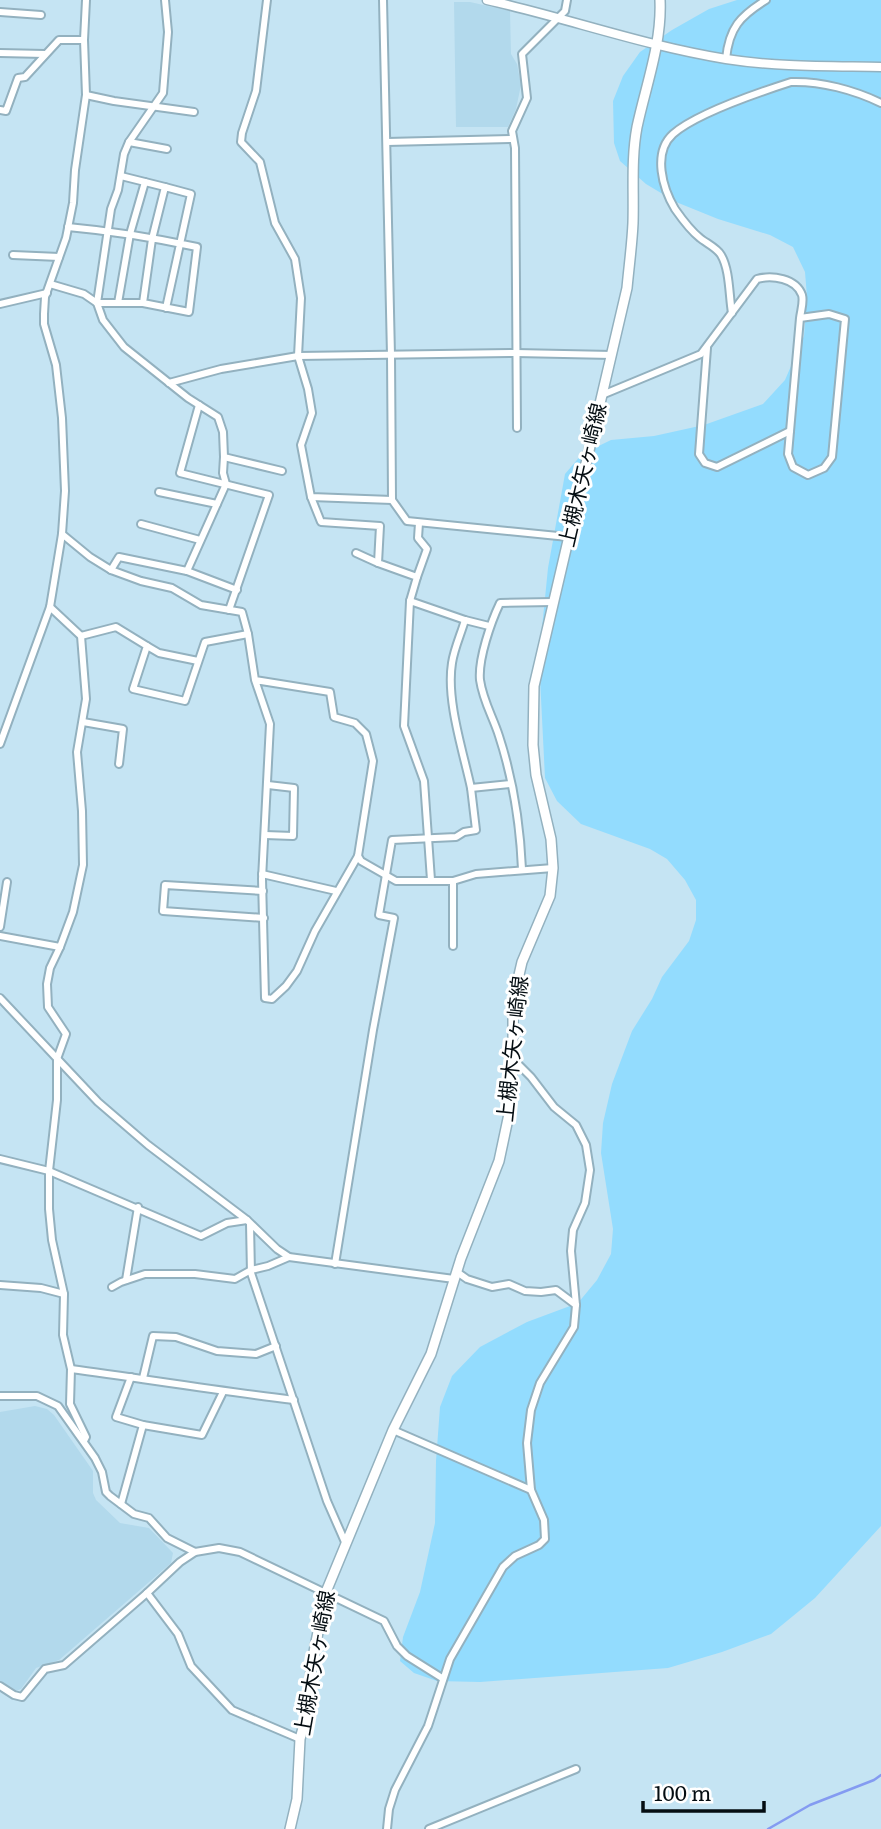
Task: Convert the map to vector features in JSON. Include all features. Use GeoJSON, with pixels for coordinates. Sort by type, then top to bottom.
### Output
{"type":"FeatureCollection","features":[{"type":"Feature","properties":{"kind":"main road","name":"上槻木矢ヶ崎線"},"geometry":{"type":"LineString","coordinates":[[290,1829],[297,1799],[300,1739],[326,1592],[393,1430],[431,1354],[456,1276],[499,1161],[509,1114],[513,1001],[522,962],[550,896],[553,868],[551,839],[537,775],[532,723],[534,686],[627,288],[633,226],[633,162],[637,127],[657,44],[660,0]]}},
{"type":"Feature","properties":{"kind":"street"},"geometry":{"type":"LineString","coordinates":[[0,744],[50,607],[62,534],[64,445],[56,365],[44,324],[47,293],[68,226],[86,95],[86,0]]}},
{"type":"Feature","properties":{"kind":"street"},"geometry":{"type":"LineString","coordinates":[[165,0],[168,32],[163,93],[124,154],[107,230],[97,303],[103,320],[124,346],[169,383],[218,417],[223,432],[223,473],[226,484],[187,571]]}},
{"type":"Feature","properties":{"kind":"street"},"geometry":{"type":"LineString","coordinates":[[267,0],[256,91],[241,142],[260,162],[275,223],[295,259],[301,298],[298,356],[312,413],[301,445],[311,497],[321,522],[380,526],[378,564]]}},
{"type":"Feature","properties":{"kind":"street"},"geometry":{"type":"LineString","coordinates":[[383,0],[392,500],[407,521],[568,537]]}},
{"type":"Feature","properties":{"kind":"street"},"geometry":{"type":"LineString","coordinates":[[487,0],[516,3],[657,44],[726,59],[785,65],[881,67]]}},
{"type":"Feature","properties":{"kind":"street"},"geometry":{"type":"LineString","coordinates":[[517,428],[515,148],[512,131],[527,98],[522,54],[565,11],[567,0]]}},
{"type":"Feature","properties":{"kind":"street"},"geometry":{"type":"LineString","coordinates":[[726,59],[727,45],[739,20],[766,0]]}},
{"type":"Feature","properties":{"kind":"street"},"geometry":{"type":"LineString","coordinates":[[0,12],[41,15]]}},
{"type":"Feature","properties":{"kind":"street"},"geometry":{"type":"LineString","coordinates":[[0,110],[6,111],[18,78],[25,77],[59,40],[84,40]]}},
{"type":"Feature","properties":{"kind":"street"},"geometry":{"type":"LineString","coordinates":[[0,53],[45,54]]}},
{"type":"Feature","properties":{"kind":"street"},"geometry":{"type":"LineString","coordinates":[[732,313],[720,253],[696,235],[676,210],[668,194],[660,163],[664,147],[672,135],[703,116],[791,82],[804,81],[860,93],[881,103]]}},
{"type":"Feature","properties":{"kind":"street"},"geometry":{"type":"LineString","coordinates":[[86,95],[194,112]]}},
{"type":"Feature","properties":{"kind":"street"},"geometry":{"type":"LineString","coordinates":[[387,142],[512,139]]}},
{"type":"Feature","properties":{"kind":"street"},"geometry":{"type":"LineString","coordinates":[[130,142],[167,149]]}},
{"type":"Feature","properties":{"kind":"street"},"geometry":{"type":"LineString","coordinates":[[121,176],[191,194],[166,308]]}},
{"type":"Feature","properties":{"kind":"street"},"geometry":{"type":"LineString","coordinates":[[118,303],[130,234],[145,183]]}},
{"type":"Feature","properties":{"kind":"street"},"geometry":{"type":"LineString","coordinates":[[143,303],[152,239],[165,187]]}},
{"type":"Feature","properties":{"kind":"street"},"geometry":{"type":"LineString","coordinates":[[50,284],[84,294],[97,303],[143,303],[189,312],[197,247],[107,230],[68,226]]}},
{"type":"Feature","properties":{"kind":"street"},"geometry":{"type":"LineString","coordinates":[[13,255],[59,257]]}},
{"type":"Feature","properties":{"kind":"street"},"geometry":{"type":"LineString","coordinates":[[602,395],[701,354],[757,279],[781,278],[798,287],[803,298],[800,318],[788,454],[793,467],[808,475],[824,468],[832,457],[845,319],[829,314],[800,318]]}},
{"type":"Feature","properties":{"kind":"street"},"geometry":{"type":"LineString","coordinates":[[0,304],[47,293]]}},
{"type":"Feature","properties":{"kind":"street"},"geometry":{"type":"LineString","coordinates":[[707,346],[699,454],[705,463],[717,467],[790,431]]}},
{"type":"Feature","properties":{"kind":"street"},"geometry":{"type":"LineString","coordinates":[[169,383],[222,369],[298,356],[516,353],[612,355]]}},
{"type":"Feature","properties":{"kind":"street"},"geometry":{"type":"LineString","coordinates":[[199,404],[180,473],[269,495],[229,610]]}},
{"type":"Feature","properties":{"kind":"street"},"geometry":{"type":"LineString","coordinates":[[224,457],[282,471]]}},
{"type":"Feature","properties":{"kind":"street"},"geometry":{"type":"LineString","coordinates":[[159,492],[217,504]]}},
{"type":"Feature","properties":{"kind":"street"},"geometry":{"type":"LineString","coordinates":[[311,497],[392,500]]}},
{"type":"Feature","properties":{"kind":"street"},"geometry":{"type":"LineString","coordinates":[[419,523],[418,538],[427,549],[410,601],[404,726],[424,781],[431,880]]}},
{"type":"Feature","properties":{"kind":"street"},"geometry":{"type":"LineString","coordinates":[[141,524],[200,540]]}},
{"type":"Feature","properties":{"kind":"street"},"geometry":{"type":"LineString","coordinates":[[62,534],[111,570],[172,588],[201,605],[242,612],[255,680],[270,724],[262,874],[265,999],[272,999],[297,971],[336,891],[358,856],[373,761],[366,734],[355,723],[334,717],[330,692],[255,680]]}},
{"type":"Feature","properties":{"kind":"street"},"geometry":{"type":"LineString","coordinates":[[356,553],[378,564],[417,577]]}},
{"type":"Feature","properties":{"kind":"street"},"geometry":{"type":"LineString","coordinates":[[111,570],[119,557],[187,571],[237,590]]}},
{"type":"Feature","properties":{"kind":"street"},"geometry":{"type":"LineString","coordinates":[[410,601],[489,626]]}},
{"type":"Feature","properties":{"kind":"street"},"geometry":{"type":"LineString","coordinates":[[522,869],[512,784],[499,736],[487,709],[480,678],[489,626],[500,603],[553,602]]}},
{"type":"Feature","properties":{"kind":"street"},"geometry":{"type":"LineString","coordinates":[[50,607],[81,636],[86,699],[77,752],[83,865],[73,912],[50,968],[47,984],[48,1007],[66,1034],[57,1059],[57,1100],[49,1171],[49,1209],[52,1240],[64,1294],[63,1335],[71,1369],[71,1405],[86,1437],[84,1441]]}},
{"type":"Feature","properties":{"kind":"street"},"geometry":{"type":"LineString","coordinates":[[335,1264],[394,918],[379,915],[392,840],[456,837],[476,830],[471,788],[460,748],[451,689],[452,662],[465,620]]}},
{"type":"Feature","properties":{"kind":"street"},"geometry":{"type":"LineString","coordinates":[[81,636],[116,627],[159,653],[198,661]]}},
{"type":"Feature","properties":{"kind":"street"},"geometry":{"type":"LineString","coordinates":[[147,646],[133,689],[185,701],[205,642],[248,634]]}},
{"type":"Feature","properties":{"kind":"street"},"geometry":{"type":"LineString","coordinates":[[83,722],[123,729],[119,764]]}},
{"type":"Feature","properties":{"kind":"street"},"geometry":{"type":"LineString","coordinates":[[471,788],[512,784]]}},
{"type":"Feature","properties":{"kind":"street"},"geometry":{"type":"LineString","coordinates":[[265,835],[293,836],[294,788],[268,785]]}},
{"type":"Feature","properties":{"kind":"street"},"geometry":{"type":"LineString","coordinates":[[358,856],[361,861],[396,881],[453,881],[476,874],[553,868]]}},
{"type":"Feature","properties":{"kind":"street"},"geometry":{"type":"LineString","coordinates":[[262,874],[336,891]]}},
{"type":"Feature","properties":{"kind":"street"},"geometry":{"type":"LineString","coordinates":[[453,881],[453,946]]}},
{"type":"Feature","properties":{"kind":"street"},"geometry":{"type":"LineString","coordinates":[[0,928],[7,882]]}},
{"type":"Feature","properties":{"kind":"street"},"geometry":{"type":"LineString","coordinates":[[263,891],[165,885],[163,911],[264,918]]}},
{"type":"Feature","properties":{"kind":"street"},"geometry":{"type":"LineString","coordinates":[[0,936],[60,947]]}},
{"type":"Feature","properties":{"kind":"street"},"geometry":{"type":"LineString","coordinates":[[0,998],[98,1102],[289,1257]]}},
{"type":"Feature","properties":{"kind":"street"},"geometry":{"type":"LineString","coordinates":[[387,1829],[389,1809],[396,1790],[428,1726],[450,1660],[503,1567],[515,1556],[539,1545],[545,1539],[544,1520],[531,1490],[527,1443],[531,1410],[540,1383],[574,1327],[576,1306],[571,1251],[573,1230],[585,1203],[590,1170],[586,1145],[576,1125],[554,1107],[513,1059]]}},
{"type":"Feature","properties":{"kind":"street"},"geometry":{"type":"LineString","coordinates":[[0,1159],[49,1171],[201,1236],[227,1223],[249,1222]]}},
{"type":"Feature","properties":{"kind":"street"},"geometry":{"type":"LineString","coordinates":[[126,1280],[138,1207]]}},
{"type":"Feature","properties":{"kind":"street"},"geometry":{"type":"LineString","coordinates":[[249,1222],[251,1270],[263,1312],[327,1501],[345,1542]]}},
{"type":"Feature","properties":{"kind":"street"},"geometry":{"type":"LineString","coordinates":[[112,1287],[145,1274],[173,1272],[235,1279],[251,1270],[289,1257],[456,1276],[492,1287],[509,1284],[525,1291],[556,1290],[576,1306]]}},
{"type":"Feature","properties":{"kind":"street"},"geometry":{"type":"LineString","coordinates":[[0,1285],[41,1288],[64,1294]]}},
{"type":"Feature","properties":{"kind":"street"},"geometry":{"type":"LineString","coordinates":[[144,1378],[153,1336],[177,1338],[217,1352],[256,1354],[276,1346]]}},
{"type":"Feature","properties":{"kind":"street"},"geometry":{"type":"LineString","coordinates":[[71,1369],[223,1392],[294,1399]]}},
{"type":"Feature","properties":{"kind":"street"},"geometry":{"type":"LineString","coordinates":[[131,1377],[116,1417],[143,1426],[202,1435],[223,1392]]}},
{"type":"Feature","properties":{"kind":"street"},"geometry":{"type":"LineString","coordinates":[[0,1396],[37,1396],[58,1406],[103,1472],[106,1492],[134,1514],[149,1518],[167,1538],[195,1552]]}},
{"type":"Feature","properties":{"kind":"street"},"geometry":{"type":"LineString","coordinates":[[121,1504],[143,1426]]}},
{"type":"Feature","properties":{"kind":"street"},"geometry":{"type":"LineString","coordinates":[[393,1430],[531,1490]]}},
{"type":"Feature","properties":{"kind":"street"},"geometry":{"type":"LineString","coordinates":[[0,1686],[22,1697],[45,1669],[64,1665],[172,1568],[195,1552],[219,1548],[240,1552],[384,1621],[397,1646],[407,1656],[442,1678]]}},
{"type":"Feature","properties":{"kind":"street"},"geometry":{"type":"LineString","coordinates":[[147,1593],[178,1634],[191,1666],[232,1710],[300,1739]]}},
{"type":"Feature","properties":{"kind":"street"},"geometry":{"type":"LineString","coordinates":[[429,1829],[446,1826],[576,1769]]}},
{"type":"Feature","properties":{"kind":"shaded area"},"geometry":{"type":"Polygon","coordinates":[[[737,0],[881,0],[881,1526],[815,1598],[771,1634],[722,1652],[668,1668],[480,1682],[437,1681],[414,1673],[400,1661],[403,1637],[420,1592],[435,1523],[440,1407],[452,1376],[480,1347],[527,1322],[578,1303],[597,1280],[611,1254],[613,1229],[601,1153],[603,1123],[612,1084],[632,1031],[662,977],[689,941],[696,920],[696,900],[685,880],[667,859],[650,849],[581,824],[557,801],[545,778],[539,658],[548,568],[565,474],[582,454],[611,440],[654,436],[704,425],[763,404],[785,380],[804,336],[807,297],[805,272],[793,247],[770,235],[718,219],[676,202],[646,184],[620,161],[614,143],[613,101],[623,76],[640,52],[709,9],[737,0]]]}},
{"type":"Feature","properties":{"kind":"shaded area"},"geometry":{"type":"Polygon","coordinates":[[[454,2],[470,2],[510,11],[511,54],[517,64],[521,85],[516,109],[508,127],[456,127],[454,2]]]}},
{"type":"Feature","properties":{"kind":"shaded area"},"geometry":{"type":"Polygon","coordinates":[[[35,1406],[47,1409],[54,1415],[93,1471],[93,1493],[96,1500],[120,1523],[149,1528],[173,1553],[171,1563],[59,1660],[36,1668],[21,1689],[16,1691],[0,1681],[0,1412],[35,1406]]]}},
{"type":"Feature","properties":{"kind":"waterway"},"geometry":{"type":"LineString","coordinates":[[768,1829],[810,1805],[881,1775]]}}]}
